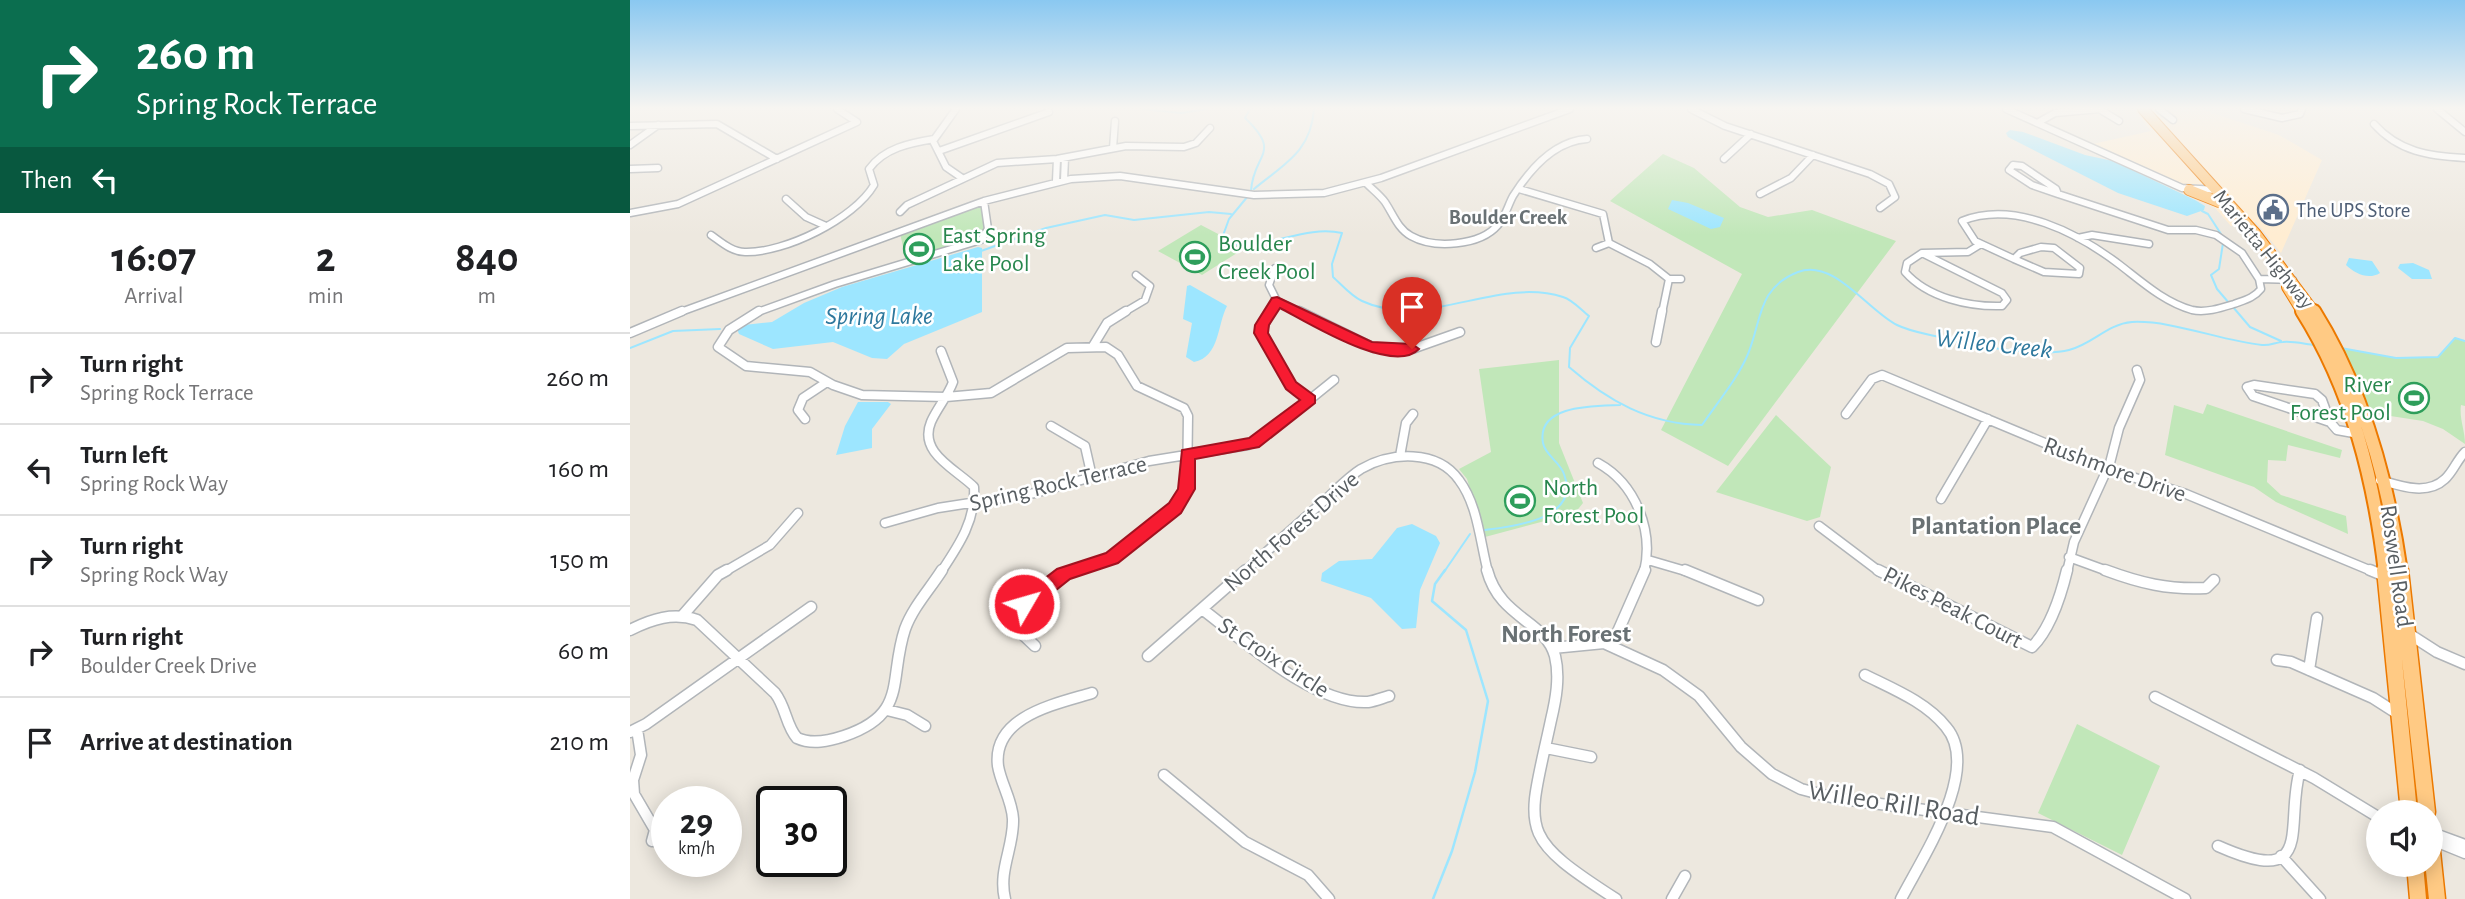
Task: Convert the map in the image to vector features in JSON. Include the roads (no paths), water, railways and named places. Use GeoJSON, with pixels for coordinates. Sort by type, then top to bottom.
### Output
{"type":"FeatureCollection","features":[{"type":"Feature","properties":{"kind":"highway","name":"Marietta Highway"},"geometry":{"type":"LineString","coordinates":[[2167,151],[2195,187],[2213,190]]}},
{"type":"Feature","properties":{"kind":"highway","name":"Marietta Highway"},"geometry":{"type":"LineString","coordinates":[[2179,151],[2288,280],[2319,330]]}},
{"type":"Feature","properties":{"kind":"highway"},"geometry":{"type":"LineString","coordinates":[[2195,187],[2219,202]]}},
{"type":"Feature","properties":{"kind":"highway","name":"Marietta Highway"},"geometry":{"type":"LineString","coordinates":[[2213,190],[2219,202],[2288,280]]}},
{"type":"Feature","properties":{"kind":"highway","name":"Roswell Road"},"geometry":{"type":"LineString","coordinates":[[2319,330],[2378,480],[2385,576],[2425,800]]}},
{"type":"Feature","properties":{"kind":"highway","name":"Roswell Road"},"geometry":{"type":"LineString","coordinates":[[2319,330],[2340,357],[2365,414],[2400,580],[2406,632],[2401,655],[2400,717],[2408,800]]}},
{"type":"Feature","properties":{"kind":"highway"},"geometry":{"type":"LineString","coordinates":[[2416,877],[2418,899]]}},
{"type":"Feature","properties":{"kind":"highway"},"geometry":{"type":"LineString","coordinates":[[2435,877],[2437,899]]}},
{"type":"Feature","properties":{"kind":"street"},"geometry":{"type":"LineString","coordinates":[[763,151],[777,159]]}},
{"type":"Feature","properties":{"kind":"street"},"geometry":{"type":"LineString","coordinates":[[630,213],[666,208],[795,151]]}},
{"type":"Feature","properties":{"kind":"street"},"geometry":{"type":"LineString","coordinates":[[860,164],[871,165],[895,151]]}},
{"type":"Feature","properties":{"kind":"street"},"geometry":{"type":"LineString","coordinates":[[939,151],[948,169],[962,178]]}},
{"type":"Feature","properties":{"kind":"street"},"geometry":{"type":"LineString","coordinates":[[900,212],[962,178],[1002,161],[1057,159],[1099,151]]}},
{"type":"Feature","properties":{"kind":"street"},"geometry":{"type":"LineString","coordinates":[[630,333],[707,301],[984,201],[1060,181],[1134,177],[1248,195],[1324,193],[1366,183],[1454,151]]}},
{"type":"Feature","properties":{"kind":"street"},"geometry":{"type":"LineString","coordinates":[[1366,183],[1384,200],[1404,232],[1421,240],[1442,244],[1470,241],[1492,231],[1502,222],[1519,189],[1551,151]]}},
{"type":"Feature","properties":{"kind":"street"},"geometry":{"type":"LineString","coordinates":[[1724,159],[1733,151]]}},
{"type":"Feature","properties":{"kind":"street"},"geometry":{"type":"LineString","coordinates":[[1801,151],[1870,174],[1889,184],[1895,197],[1880,208]]}},
{"type":"Feature","properties":{"kind":"street"},"geometry":{"type":"LineString","coordinates":[[2106,151],[2195,187]]}},
{"type":"Feature","properties":{"kind":"street"},"geometry":{"type":"LineString","coordinates":[[2413,151],[2465,158]]}},
{"type":"Feature","properties":{"kind":"street"},"geometry":{"type":"LineString","coordinates":[[1760,194],[1791,178],[1813,155]]}},
{"type":"Feature","properties":{"kind":"street"},"geometry":{"type":"LineString","coordinates":[[1060,181],[1065,158]]}},
{"type":"Feature","properties":{"kind":"street"},"geometry":{"type":"LineString","coordinates":[[1057,159],[1060,181]]}},
{"type":"Feature","properties":{"kind":"street"},"geometry":{"type":"LineString","coordinates":[[711,235],[738,251],[757,251],[795,240],[826,226],[870,194],[874,185],[869,171],[871,165]]}},
{"type":"Feature","properties":{"kind":"street"},"geometry":{"type":"LineString","coordinates":[[2014,259],[2020,253],[2041,247],[2053,248],[2080,268],[2079,274],[2044,272],[2014,259],[1982,244],[1963,227],[1962,221],[1966,218],[2022,216],[2078,238],[2118,264],[2148,289],[2193,310],[2216,310],[2256,296],[2261,289],[2259,279],[2242,253],[2216,235],[2205,231],[2168,230],[2058,194],[2028,183],[2008,167],[2022,166],[2056,189],[2058,194]]}},
{"type":"Feature","properties":{"kind":"street"},"geometry":{"type":"LineString","coordinates":[[630,169],[658,168]]}},
{"type":"Feature","properties":{"kind":"street"},"geometry":{"type":"LineString","coordinates":[[1519,189],[1603,214],[1609,243]]}},
{"type":"Feature","properties":{"kind":"street"},"geometry":{"type":"LineString","coordinates":[[786,199],[806,217],[826,226]]}},
{"type":"Feature","properties":{"kind":"street"},"geometry":{"type":"LineString","coordinates":[[984,201],[988,233],[976,242],[856,276],[751,314],[733,324],[718,341],[720,349],[746,366],[810,372],[827,382],[868,396],[946,397],[991,393],[1062,350],[1093,346],[1115,351],[1137,386],[1184,408],[1188,416],[1187,489],[1175,508],[1112,558],[1064,574],[1024,604],[1017,616],[1017,628],[1035,646]]}},
{"type":"Feature","properties":{"kind":"street"},"geometry":{"type":"LineString","coordinates":[[2078,238],[2092,235],[2149,244]]}},
{"type":"Feature","properties":{"kind":"street"},"geometry":{"type":"LineString","coordinates":[[1596,248],[1609,243],[1650,264],[1669,279],[1681,279]]}},
{"type":"Feature","properties":{"kind":"street"},"geometry":{"type":"LineString","coordinates":[[1922,253],[2002,293],[2007,300],[2001,306],[1991,307],[1950,299],[1910,280],[1905,272],[1907,264],[1922,253],[1968,252],[1982,244]]}},
{"type":"Feature","properties":{"kind":"street"},"geometry":{"type":"LineString","coordinates":[[1275,268],[1269,285],[1277,301],[1363,344],[1381,349],[1412,349],[1460,332]]}},
{"type":"Feature","properties":{"kind":"street"},"geometry":{"type":"LineString","coordinates":[[1093,346],[1107,323],[1145,300],[1150,286],[1136,275]]}},
{"type":"Feature","properties":{"kind":"street"},"geometry":{"type":"LineString","coordinates":[[1656,342],[1669,279]]}},
{"type":"Feature","properties":{"kind":"street"},"geometry":{"type":"LineString","coordinates":[[2259,279],[2288,280]]}},
{"type":"Feature","properties":{"kind":"street"},"geometry":{"type":"LineString","coordinates":[[1277,301],[1262,325],[1261,333],[1291,385],[1310,400]]}},
{"type":"Feature","properties":{"kind":"street"},"geometry":{"type":"LineString","coordinates":[[630,629],[653,619],[684,615],[703,624],[780,698],[792,734],[800,740],[820,741],[860,730],[887,710],[893,694],[905,628],[958,544],[974,503],[974,487],[932,450],[927,440],[930,425],[953,378],[941,351]]}},
{"type":"Feature","properties":{"kind":"street","name":"Pikes Peak Court"},"geometry":{"type":"LineString","coordinates":[[1819,526],[1882,573],[2032,647],[2039,640],[2062,591],[2069,557],[2107,469],[2119,428],[2140,380],[2137,370]]}},
{"type":"Feature","properties":{"kind":"street","name":"Rushmore Drive"},"geometry":{"type":"LineString","coordinates":[[1846,414],[1878,375],[2107,469],[2186,494],[2400,580]]}},
{"type":"Feature","properties":{"kind":"street","name":"Spring Rock Terrace"},"geometry":{"type":"LineString","coordinates":[[886,523],[931,510],[1025,495],[1187,455],[1254,443],[1334,380]]}},
{"type":"Feature","properties":{"kind":"street"},"geometry":{"type":"LineString","coordinates":[[805,419],[798,410],[800,402],[827,382]]}},
{"type":"Feature","properties":{"kind":"street"},"geometry":{"type":"LineString","coordinates":[[2330,422],[2253,396],[2247,387],[2254,385],[2315,394],[2322,400],[2330,422],[2337,430],[2360,435]]}},
{"type":"Feature","properties":{"kind":"street"},"geometry":{"type":"LineString","coordinates":[[1400,456],[1406,423],[1413,414]]}},
{"type":"Feature","properties":{"kind":"street"},"geometry":{"type":"LineString","coordinates":[[1941,499],[1988,419]]}},
{"type":"Feature","properties":{"kind":"street"},"geometry":{"type":"LineString","coordinates":[[1051,426],[1085,446],[1092,477]]}},
{"type":"Feature","properties":{"kind":"street"},"geometry":{"type":"LineString","coordinates":[[2378,480],[2411,487],[2432,486],[2445,480],[2465,452]]}},
{"type":"Feature","properties":{"kind":"street","name":"North Forest Drive"},"geometry":{"type":"LineString","coordinates":[[1148,656],[1352,475],[1376,462],[1400,456],[1435,461],[1459,479],[1466,491],[1496,593],[1539,629],[1553,648]]}},
{"type":"Feature","properties":{"kind":"street"},"geometry":{"type":"LineString","coordinates":[[1598,463],[1612,471],[1640,510],[1649,533],[1648,559],[1612,645]]}},
{"type":"Feature","properties":{"kind":"street"},"geometry":{"type":"LineString","coordinates":[[684,615],[718,575],[770,545],[798,513]]}},
{"type":"Feature","properties":{"kind":"street"},"geometry":{"type":"LineString","coordinates":[[2069,557],[2162,589],[2206,588],[2214,580]]}},
{"type":"Feature","properties":{"kind":"street"},"geometry":{"type":"LineString","coordinates":[[1648,559],[1680,568],[1758,600]]}},
{"type":"Feature","properties":{"kind":"street"},"geometry":{"type":"LineString","coordinates":[[651,824],[637,801],[633,787],[641,755],[634,730],[811,607]]}},
{"type":"Feature","properties":{"kind":"street","name":"St Croix Circle"},"geometry":{"type":"LineString","coordinates":[[1202,609],[1328,695],[1363,703],[1372,703],[1389,696]]}},
{"type":"Feature","properties":{"kind":"street"},"geometry":{"type":"LineString","coordinates":[[2309,670],[2317,618]]}},
{"type":"Feature","properties":{"kind":"street"},"geometry":{"type":"LineString","coordinates":[[2406,632],[2437,652],[2465,664]]}},
{"type":"Feature","properties":{"kind":"street","name":"Willeo Rill Road"},"geometry":{"type":"LineString","coordinates":[[1553,648],[1596,643],[1612,645],[1663,670],[1692,689],[1748,753],[1782,781],[1826,796],[2053,827],[2185,899]]}},
{"type":"Feature","properties":{"kind":"street"},"geometry":{"type":"LineString","coordinates":[[1553,648],[1558,687],[1534,804],[1536,832],[1554,855],[1616,899]]}},
{"type":"Feature","properties":{"kind":"street"},"geometry":{"type":"LineString","coordinates":[[2373,698],[2389,696],[2388,677],[2401,655],[2437,652]]}},
{"type":"Feature","properties":{"kind":"street"},"geometry":{"type":"LineString","coordinates":[[2277,660],[2309,670],[2373,698],[2400,717]]}},
{"type":"Feature","properties":{"kind":"street"},"geometry":{"type":"LineString","coordinates":[[1865,675],[1927,710],[1944,724],[1956,742],[1959,763],[1942,812],[1901,899]]}},
{"type":"Feature","properties":{"kind":"street"},"geometry":{"type":"LineString","coordinates":[[1004,899],[1002,875],[1012,836],[1013,815],[998,764],[1001,745],[1011,729],[1031,713],[1092,693]]}},
{"type":"Feature","properties":{"kind":"street"},"geometry":{"type":"LineString","coordinates":[[2155,697],[2300,771],[2366,810]]}},
{"type":"Feature","properties":{"kind":"street"},"geometry":{"type":"LineString","coordinates":[[887,710],[908,715],[925,726]]}},
{"type":"Feature","properties":{"kind":"street"},"geometry":{"type":"LineString","coordinates":[[1546,748],[1591,757]]}},
{"type":"Feature","properties":{"kind":"street"},"geometry":{"type":"LineString","coordinates":[[2218,846],[2255,860],[2281,856],[2295,837],[2294,794],[2300,771]]}},
{"type":"Feature","properties":{"kind":"street"},"geometry":{"type":"LineString","coordinates":[[1164,775],[1250,845],[1311,878],[1321,886],[1329,899]]}},
{"type":"Feature","properties":{"kind":"street"},"geometry":{"type":"LineString","coordinates":[[2443,837],[2465,845]]}},
{"type":"Feature","properties":{"kind":"street"},"geometry":{"type":"LineString","coordinates":[[2443,845],[2465,853]]}},
{"type":"Feature","properties":{"kind":"street"},"geometry":{"type":"LineString","coordinates":[[2281,856],[2320,899]]}},
{"type":"Feature","properties":{"kind":"street"},"geometry":{"type":"LineString","coordinates":[[1672,899],[1685,876]]}},
{"type":"Feature","properties":{"kind":"water"},"geometry":{"type":"Polygon","coordinates":[[[2035,151],[2074,151],[2113,161],[2205,206],[2204,210],[2187,216],[2118,193],[2035,151]]]}},
{"type":"Feature","properties":{"kind":"water"},"geometry":{"type":"Polygon","coordinates":[[[1672,200],[1688,203],[1724,218],[1720,227],[1711,229],[1668,209],[1672,200]]]}},
{"type":"Feature","properties":{"kind":"water","name":"Spring Lake"},"geometry":{"type":"Polygon","coordinates":[[[982,248],[982,312],[904,344],[887,359],[872,358],[833,342],[773,349],[739,334],[737,329],[744,325],[772,322],[804,303],[842,287],[982,248]]]}},
{"type":"Feature","properties":{"kind":"water"},"geometry":{"type":"Polygon","coordinates":[[[2349,258],[2372,261],[2380,273],[2367,276],[2358,273],[2346,265],[2349,258]]]}},
{"type":"Feature","properties":{"kind":"water"},"geometry":{"type":"Polygon","coordinates":[[[2413,263],[2429,270],[2432,279],[2412,279],[2398,268],[2400,264],[2413,263]]]}},
{"type":"Feature","properties":{"kind":"water"},"geometry":{"type":"Polygon","coordinates":[[[1190,285],[1227,306],[1209,354],[1194,362],[1186,357],[1192,323],[1183,319],[1187,286],[1190,285]]]}},
{"type":"Feature","properties":{"kind":"water"},"geometry":{"type":"Polygon","coordinates":[[[858,402],[891,404],[872,429],[872,448],[836,455],[845,426],[858,402]]]}},
{"type":"Feature","properties":{"kind":"water"},"geometry":{"type":"Polygon","coordinates":[[[1412,524],[1436,536],[1440,543],[1420,590],[1416,628],[1402,629],[1371,598],[1321,581],[1322,573],[1339,561],[1372,559],[1397,528],[1412,524]]]}},
{"type":"Feature","properties":{"kind":"waterway","name":"Willeo Creek"},"geometry":{"type":"LineString","coordinates":[[1251,191],[1263,151]]}},
{"type":"Feature","properties":{"kind":"waterway"},"geometry":{"type":"LineString","coordinates":[[1254,189],[1298,151]]}},
{"type":"Feature","properties":{"kind":"waterway","name":"Willeo Creek"},"geometry":{"type":"LineString","coordinates":[[1248,196],[1229,219],[1221,241],[1251,244],[1311,232],[1342,233],[1332,264],[1333,277],[1362,301],[1387,309],[1437,307],[1513,293],[1538,292],[1567,298],[1589,316],[1570,348],[1569,367],[1614,400],[1647,415],[1683,424],[1702,425],[1733,381],[1748,354],[1763,306],[1775,287],[1798,272],[1811,270],[1825,272],[1837,279],[1897,325],[1988,347],[2042,352],[2069,350],[2115,326],[2132,322],[2164,324],[2262,345],[2280,342],[2315,345]]}},
{"type":"Feature","properties":{"kind":"waterway"},"geometry":{"type":"LineString","coordinates":[[2202,211],[2208,214],[2221,234]]}},
{"type":"Feature","properties":{"kind":"waterway"},"geometry":{"type":"LineString","coordinates":[[981,251],[1046,228],[1105,215],[1134,220],[1209,212],[1231,214]]}},
{"type":"Feature","properties":{"kind":"waterway"},"geometry":{"type":"LineString","coordinates":[[2223,243],[2219,269],[2211,275],[2217,289],[2229,303]]}},
{"type":"Feature","properties":{"kind":"waterway"},"geometry":{"type":"LineString","coordinates":[[2233,307],[2250,327],[2281,341]]}},
{"type":"Feature","properties":{"kind":"waterway"},"geometry":{"type":"LineString","coordinates":[[630,348],[673,331],[720,329]]}},
{"type":"Feature","properties":{"kind":"waterway","name":"Willeo Creek"},"geometry":{"type":"LineString","coordinates":[[2341,348],[2396,358],[2438,357],[2455,338],[2465,341]]}},
{"type":"Feature","properties":{"kind":"waterway"},"geometry":{"type":"LineString","coordinates":[[1485,530],[1512,526],[1542,517],[1563,501],[1567,489],[1564,474],[1543,443],[1543,430],[1549,421],[1558,414],[1583,407],[1620,405]]}},
{"type":"Feature","properties":{"kind":"waterway"},"geometry":{"type":"LineString","coordinates":[[1444,572],[1470,534]]}},
{"type":"Feature","properties":{"kind":"waterway"},"geometry":{"type":"LineString","coordinates":[[1433,899],[1452,851],[1475,772],[1488,701],[1466,630],[1432,601],[1435,584],[1445,570]]}},
{"type":"Feature","properties":{"kind":"place","name":"The UPS Store"},"geometry":{"type":"Point","coordinates":[2273,210]}},
{"type":"Feature","properties":{"kind":"place","name":"East Spring Lake Pool"},"geometry":{"type":"Point","coordinates":[919,249]}},
{"type":"Feature","properties":{"kind":"place","name":"Boulder Creek Pool"},"geometry":{"type":"Point","coordinates":[1195,257]}},
{"type":"Feature","properties":{"kind":"place","name":"River Forest Pool"},"geometry":{"type":"Point","coordinates":[2414,398]}},
{"type":"Feature","properties":{"kind":"place","name":"North Forest Pool"},"geometry":{"type":"Point","coordinates":[1520,501]}},
{"type":"Feature","properties":{"kind":"district","name":"Boulder Creek"},"geometry":{"type":"Point","coordinates":[1508,217]}},
{"type":"Feature","properties":{"kind":"district","name":"Plantation Place"},"geometry":{"type":"Point","coordinates":[1996,525]}},
{"type":"Feature","properties":{"kind":"district","name":"North Forest"},"geometry":{"type":"Point","coordinates":[1566,633]}}]}
